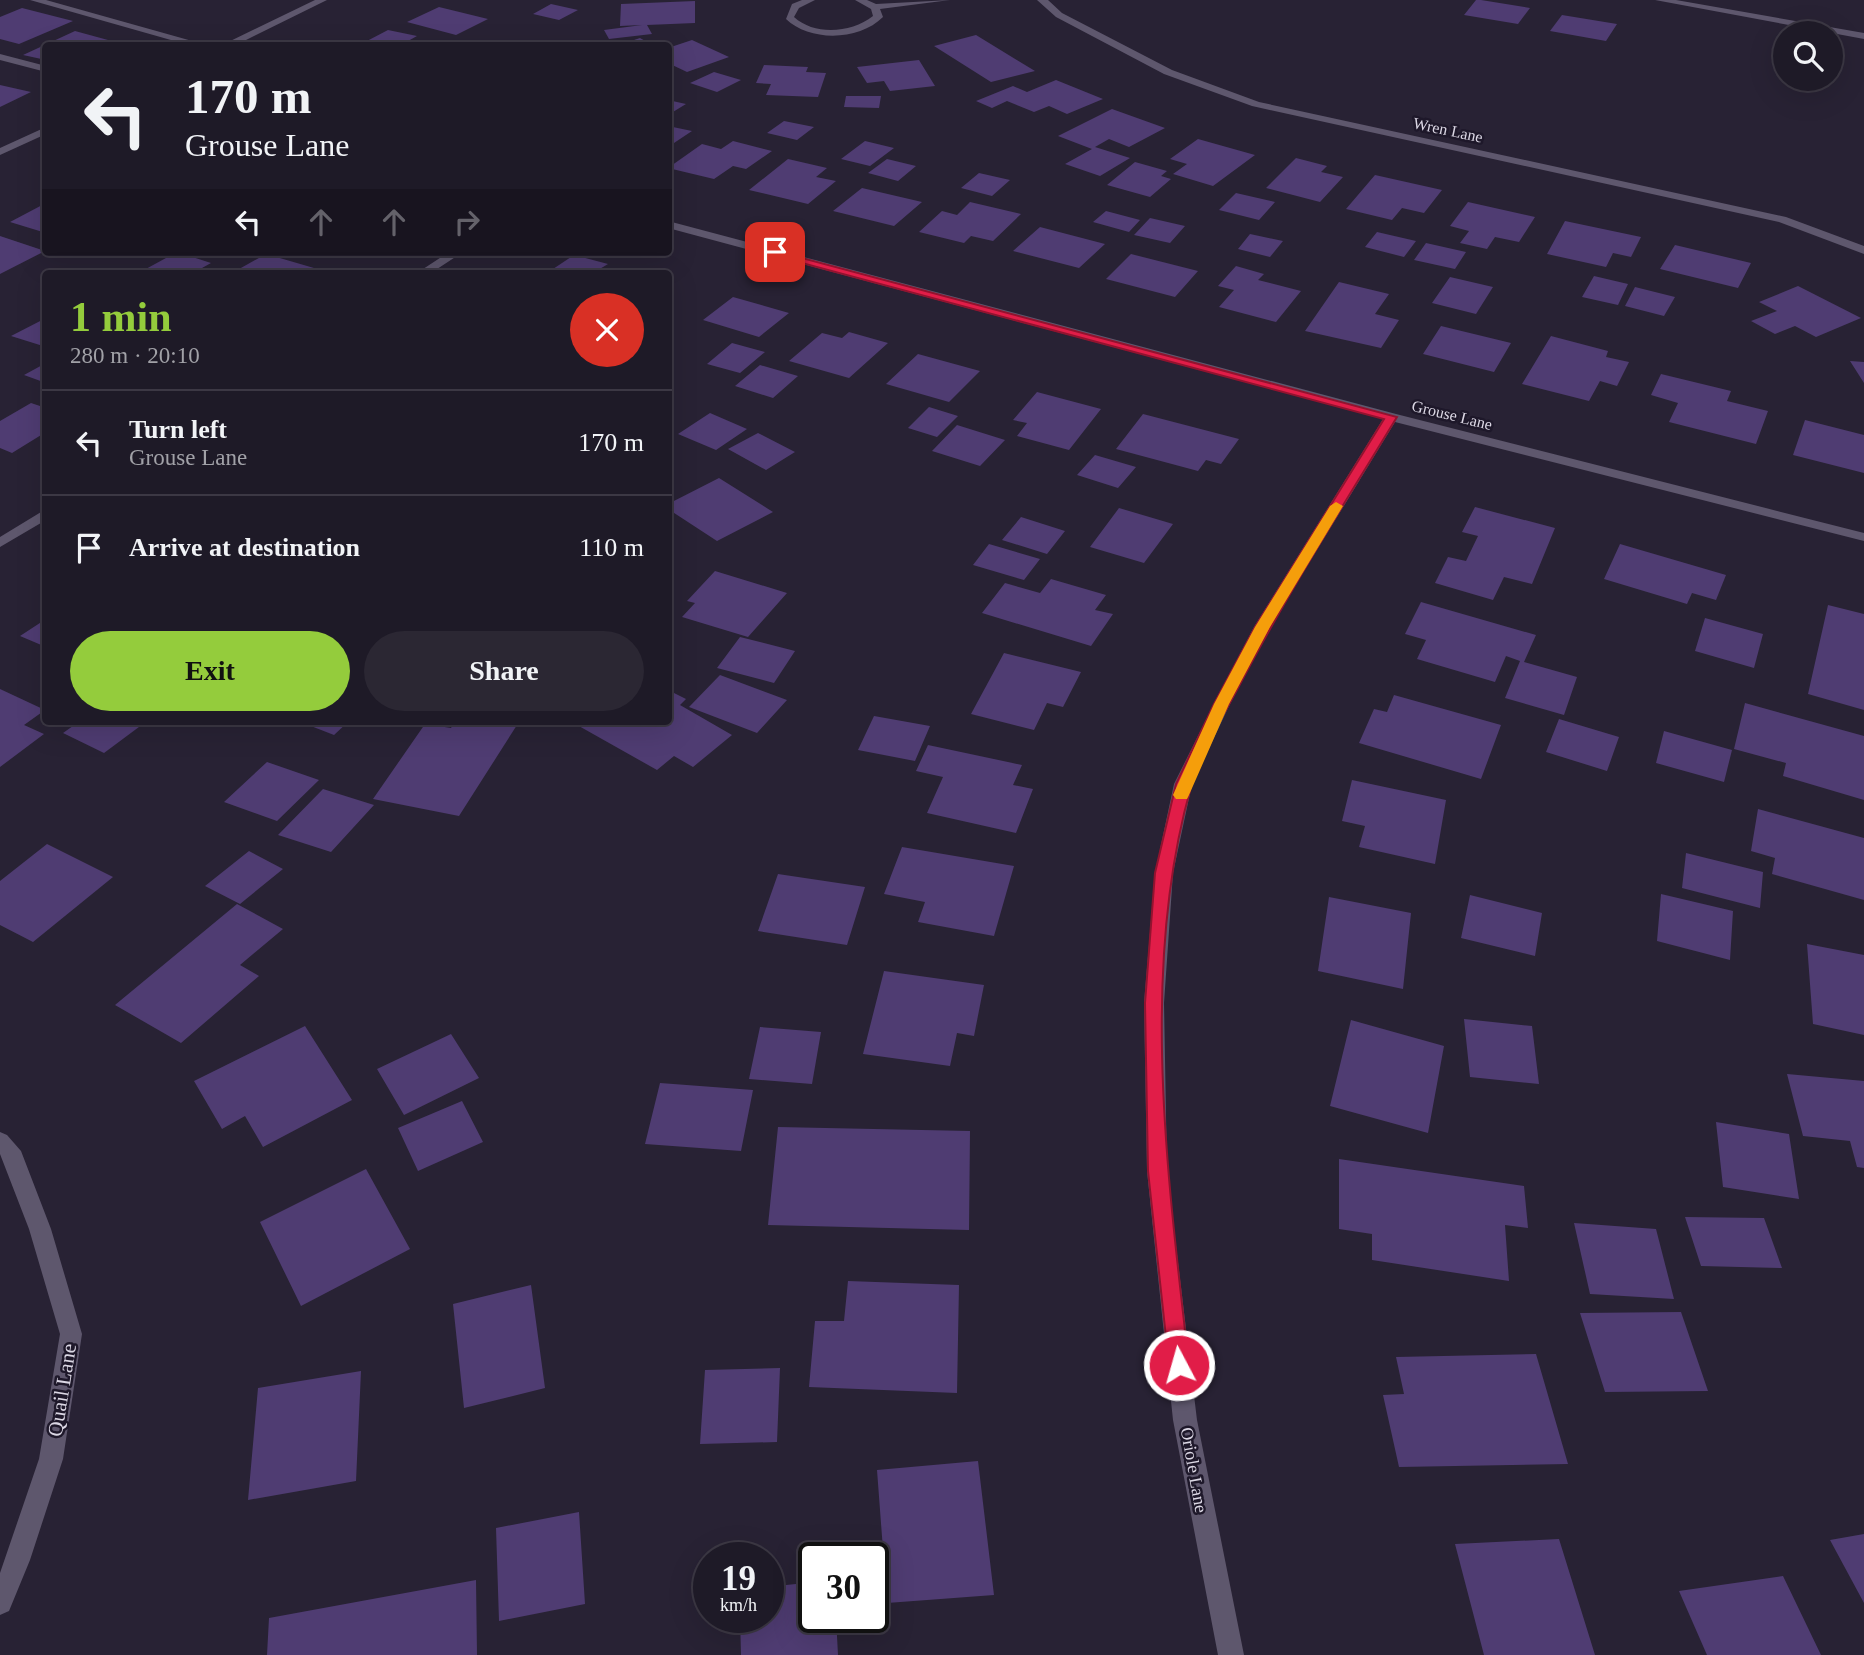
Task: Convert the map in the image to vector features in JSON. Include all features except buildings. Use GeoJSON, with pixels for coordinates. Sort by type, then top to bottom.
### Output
{"type":"FeatureCollection","features":[{"type":"Feature","properties":{"kind":"street"},"geometry":{"type":"LineString","coordinates":[[35,0],[190,42]]}},
{"type":"Feature","properties":{"kind":"street"},"geometry":{"type":"LineString","coordinates":[[233,42],[322,0]]}},
{"type":"Feature","properties":{"kind":"street"},"geometry":{"type":"LineString","coordinates":[[810,0],[794,6],[789,17],[800,26],[825,31],[865,26],[878,17],[875,7]]}},
{"type":"Feature","properties":{"kind":"street"},"geometry":{"type":"LineString","coordinates":[[860,0],[875,7],[945,0]]}},
{"type":"Feature","properties":{"kind":"street","name":"Wren Lane"},"geometry":{"type":"LineString","coordinates":[[1042,0],[1059,15],[1168,72],[1256,104],[1758,213],[1864,250]]}},
{"type":"Feature","properties":{"kind":"street"},"geometry":{"type":"LineString","coordinates":[[1660,0],[1864,36]]}},
{"type":"Feature","properties":{"kind":"street"},"geometry":{"type":"LineString","coordinates":[[0,57],[42,68]]}},
{"type":"Feature","properties":{"kind":"street"},"geometry":{"type":"LineString","coordinates":[[0,152],[42,132]]}},
{"type":"Feature","properties":{"kind":"street","name":"Grouse Lane"},"geometry":{"type":"LineString","coordinates":[[672,225],[1391,417],[1864,537]]}},
{"type":"Feature","properties":{"kind":"street"},"geometry":{"type":"LineString","coordinates":[[428,270],[451,256]]}},
{"type":"Feature","properties":{"kind":"street","name":"Oriole Lane"},"geometry":{"type":"LineString","coordinates":[[1231,1655],[1185,1420],[1157,1171],[1154,1003],[1164,873],[1184,784],[1222,704],[1262,627],[1391,417]]}},
{"type":"Feature","properties":{"kind":"street"},"geometry":{"type":"LineString","coordinates":[[0,543],[42,516]]}},
{"type":"Feature","properties":{"kind":"street","name":"Quail Lane"},"geometry":{"type":"LineString","coordinates":[[0,1141],[11,1150],[35,1216],[71,1334],[51,1459],[18,1560],[0,1602]]}},
{"type":"Feature","properties":{"kind":"slow traffic"},"geometry":{"type":"LineString","coordinates":[[1181,795],[1222,704],[1262,627],[1336,506]]}},
{"type":"Feature","properties":{"kind":"route"},"geometry":{"type":"LineString","coordinates":[[775,252],[1391,417],[1262,627],[1222,704],[1184,784],[1164,873],[1154,1003],[1157,1171],[1179,1365]]}}]}
